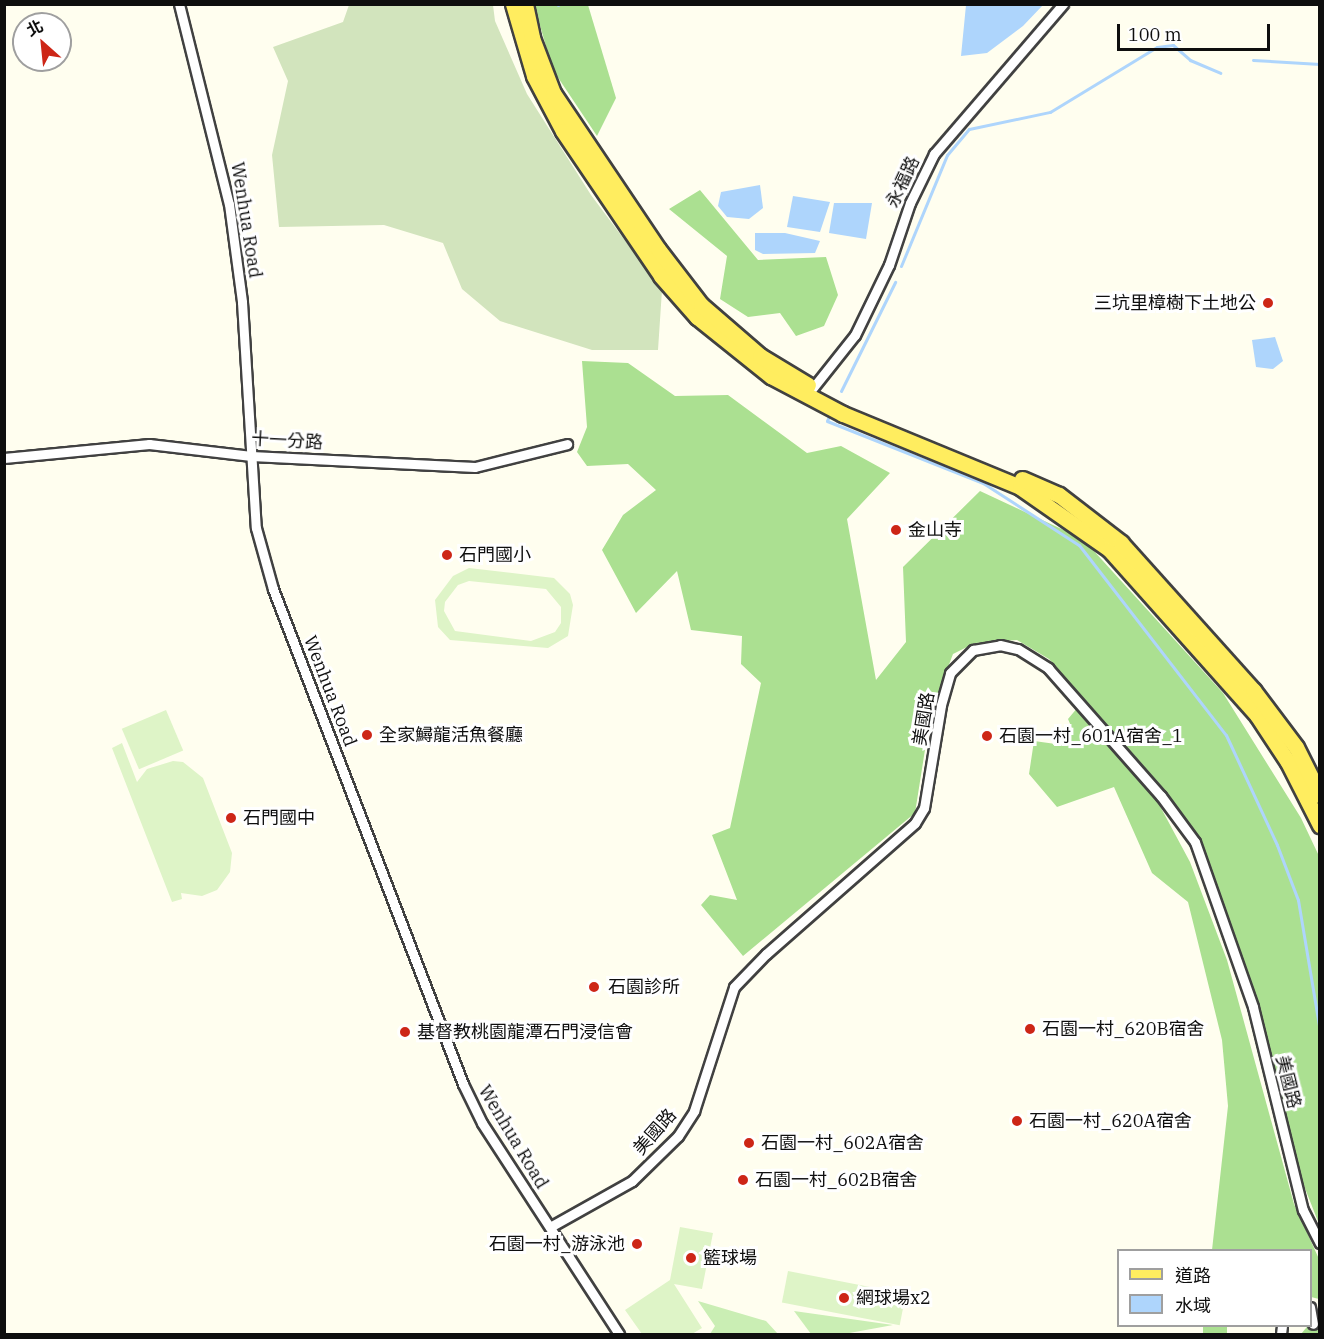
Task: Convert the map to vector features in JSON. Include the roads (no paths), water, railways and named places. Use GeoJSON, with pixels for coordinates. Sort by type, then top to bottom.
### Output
{"type":"FeatureCollection","features":[{"type":"Feature","properties":{"kind":"main road"},"geometry":{"type":"LineString","coordinates":[[513,4],[534,76],[563,131],[661,276],[697,317],[725,342],[771,376],[1059,495],[1120,543],[1253,690],[1296,747],[1320,795]]}},
{"type":"Feature","properties":{"kind":"main road"},"geometry":{"type":"LineString","coordinates":[[525,4],[532,38],[553,93],[658,249],[701,305],[760,356],[843,414],[1020,487],[1109,549],[1257,715],[1288,762],[1320,825]]}},
{"type":"Feature","properties":{"kind":"street","name":"Wenhua Road"},"geometry":{"type":"LineString","coordinates":[[179,4],[229,204],[242,302],[256,528],[273,589],[463,1084],[482,1123],[619,1335]]}},
{"type":"Feature","properties":{"kind":"street","name":"永福路"},"geometry":{"type":"LineString","coordinates":[[810,391],[855,335],[934,154],[1063,4]]}},
{"type":"Feature","properties":{"kind":"street","name":"十一分路"},"geometry":{"type":"LineString","coordinates":[[4,458],[149,444],[251,456],[475,467],[567,444]]}},
{"type":"Feature","properties":{"kind":"street","name":"美國路"},"geometry":{"type":"LineString","coordinates":[[550,1227],[633,1181],[678,1136],[694,1111],[734,987],[766,954],[915,823],[924,808],[940,705],[950,673],[974,650],[1000,645],[1017,649],[1048,668],[1161,796],[1195,842],[1253,1007],[1303,1210],[1320,1243]]}},
{"type":"Feature","properties":{"kind":"street"},"geometry":{"type":"LineString","coordinates":[[1312,1316],[1313,1324]]}},
{"type":"Feature","properties":{"kind":"water"},"geometry":{"type":"Polygon","coordinates":[[[966,4],[1043,5],[1023,26],[987,53],[961,56],[966,4]]]}},
{"type":"Feature","properties":{"kind":"water"},"geometry":{"type":"Polygon","coordinates":[[[760,185],[763,208],[749,219],[727,217],[718,206],[721,192],[760,185]]]}},
{"type":"Feature","properties":{"kind":"water"},"geometry":{"type":"Polygon","coordinates":[[[793,196],[830,202],[820,232],[787,227],[793,196]]]}},
{"type":"Feature","properties":{"kind":"water"},"geometry":{"type":"Polygon","coordinates":[[[834,203],[872,203],[866,239],[829,233],[834,203]]]}},
{"type":"Feature","properties":{"kind":"water"},"geometry":{"type":"Polygon","coordinates":[[[755,233],[785,233],[820,241],[815,253],[763,254],[755,250],[755,233]]]}},
{"type":"Feature","properties":{"kind":"water"},"geometry":{"type":"Polygon","coordinates":[[[1275,337],[1283,361],[1273,369],[1256,367],[1252,340],[1275,337]]]}},
{"type":"Feature","properties":{"kind":"waterway"},"geometry":{"type":"LineString","coordinates":[[901,266],[947,155],[969,129],[1050,112],[1157,47],[1173,45],[1190,60],[1220,73]]}},
{"type":"Feature","properties":{"kind":"waterway"},"geometry":{"type":"LineString","coordinates":[[1253,60],[1320,64]]}},
{"type":"Feature","properties":{"kind":"waterway"},"geometry":{"type":"LineString","coordinates":[[841,391],[895,282]]}},
{"type":"Feature","properties":{"kind":"waterway"},"geometry":{"type":"LineString","coordinates":[[829,416],[827,421],[983,483],[1079,545],[1226,735],[1277,845],[1298,900],[1320,1032]]}},
{"type":"Feature","properties":{"kind":"place","name":"三坑里樟樹下土地公"},"geometry":{"type":"Point","coordinates":[1268,303]}},
{"type":"Feature","properties":{"kind":"place","name":"金山寺"},"geometry":{"type":"Point","coordinates":[896,530]}},
{"type":"Feature","properties":{"kind":"place","name":"石門國小"},"geometry":{"type":"Point","coordinates":[447,555]}},
{"type":"Feature","properties":{"kind":"place","name":"全家鱘龍活魚餐廳"},"geometry":{"type":"Point","coordinates":[367,735]}},
{"type":"Feature","properties":{"kind":"place","name":"石園一村_601A宿舍_1"},"geometry":{"type":"Point","coordinates":[987,736]}},
{"type":"Feature","properties":{"kind":"place","name":"石門國中"},"geometry":{"type":"Point","coordinates":[231,818]}},
{"type":"Feature","properties":{"kind":"place","name":"石園診所"},"geometry":{"type":"Point","coordinates":[594,987]}},
{"type":"Feature","properties":{"kind":"place","name":"石園一村_620B宿舍"},"geometry":{"type":"Point","coordinates":[1030,1029]}},
{"type":"Feature","properties":{"kind":"place","name":"基督教桃園龍潭石門浸信會"},"geometry":{"type":"Point","coordinates":[405,1032]}},
{"type":"Feature","properties":{"kind":"place","name":"石園一村_620A宿舍"},"geometry":{"type":"Point","coordinates":[1017,1121]}},
{"type":"Feature","properties":{"kind":"place","name":"石園一村_602A宿舍"},"geometry":{"type":"Point","coordinates":[749,1143]}},
{"type":"Feature","properties":{"kind":"place","name":"石園一村_602B宿舍"},"geometry":{"type":"Point","coordinates":[743,1180]}},
{"type":"Feature","properties":{"kind":"place","name":"石園一村_游泳池"},"geometry":{"type":"Point","coordinates":[637,1244]}},
{"type":"Feature","properties":{"kind":"place","name":"籃球場"},"geometry":{"type":"Point","coordinates":[691,1258]}},
{"type":"Feature","properties":{"kind":"place","name":"網球場x2"},"geometry":{"type":"Point","coordinates":[844,1298]}}]}
